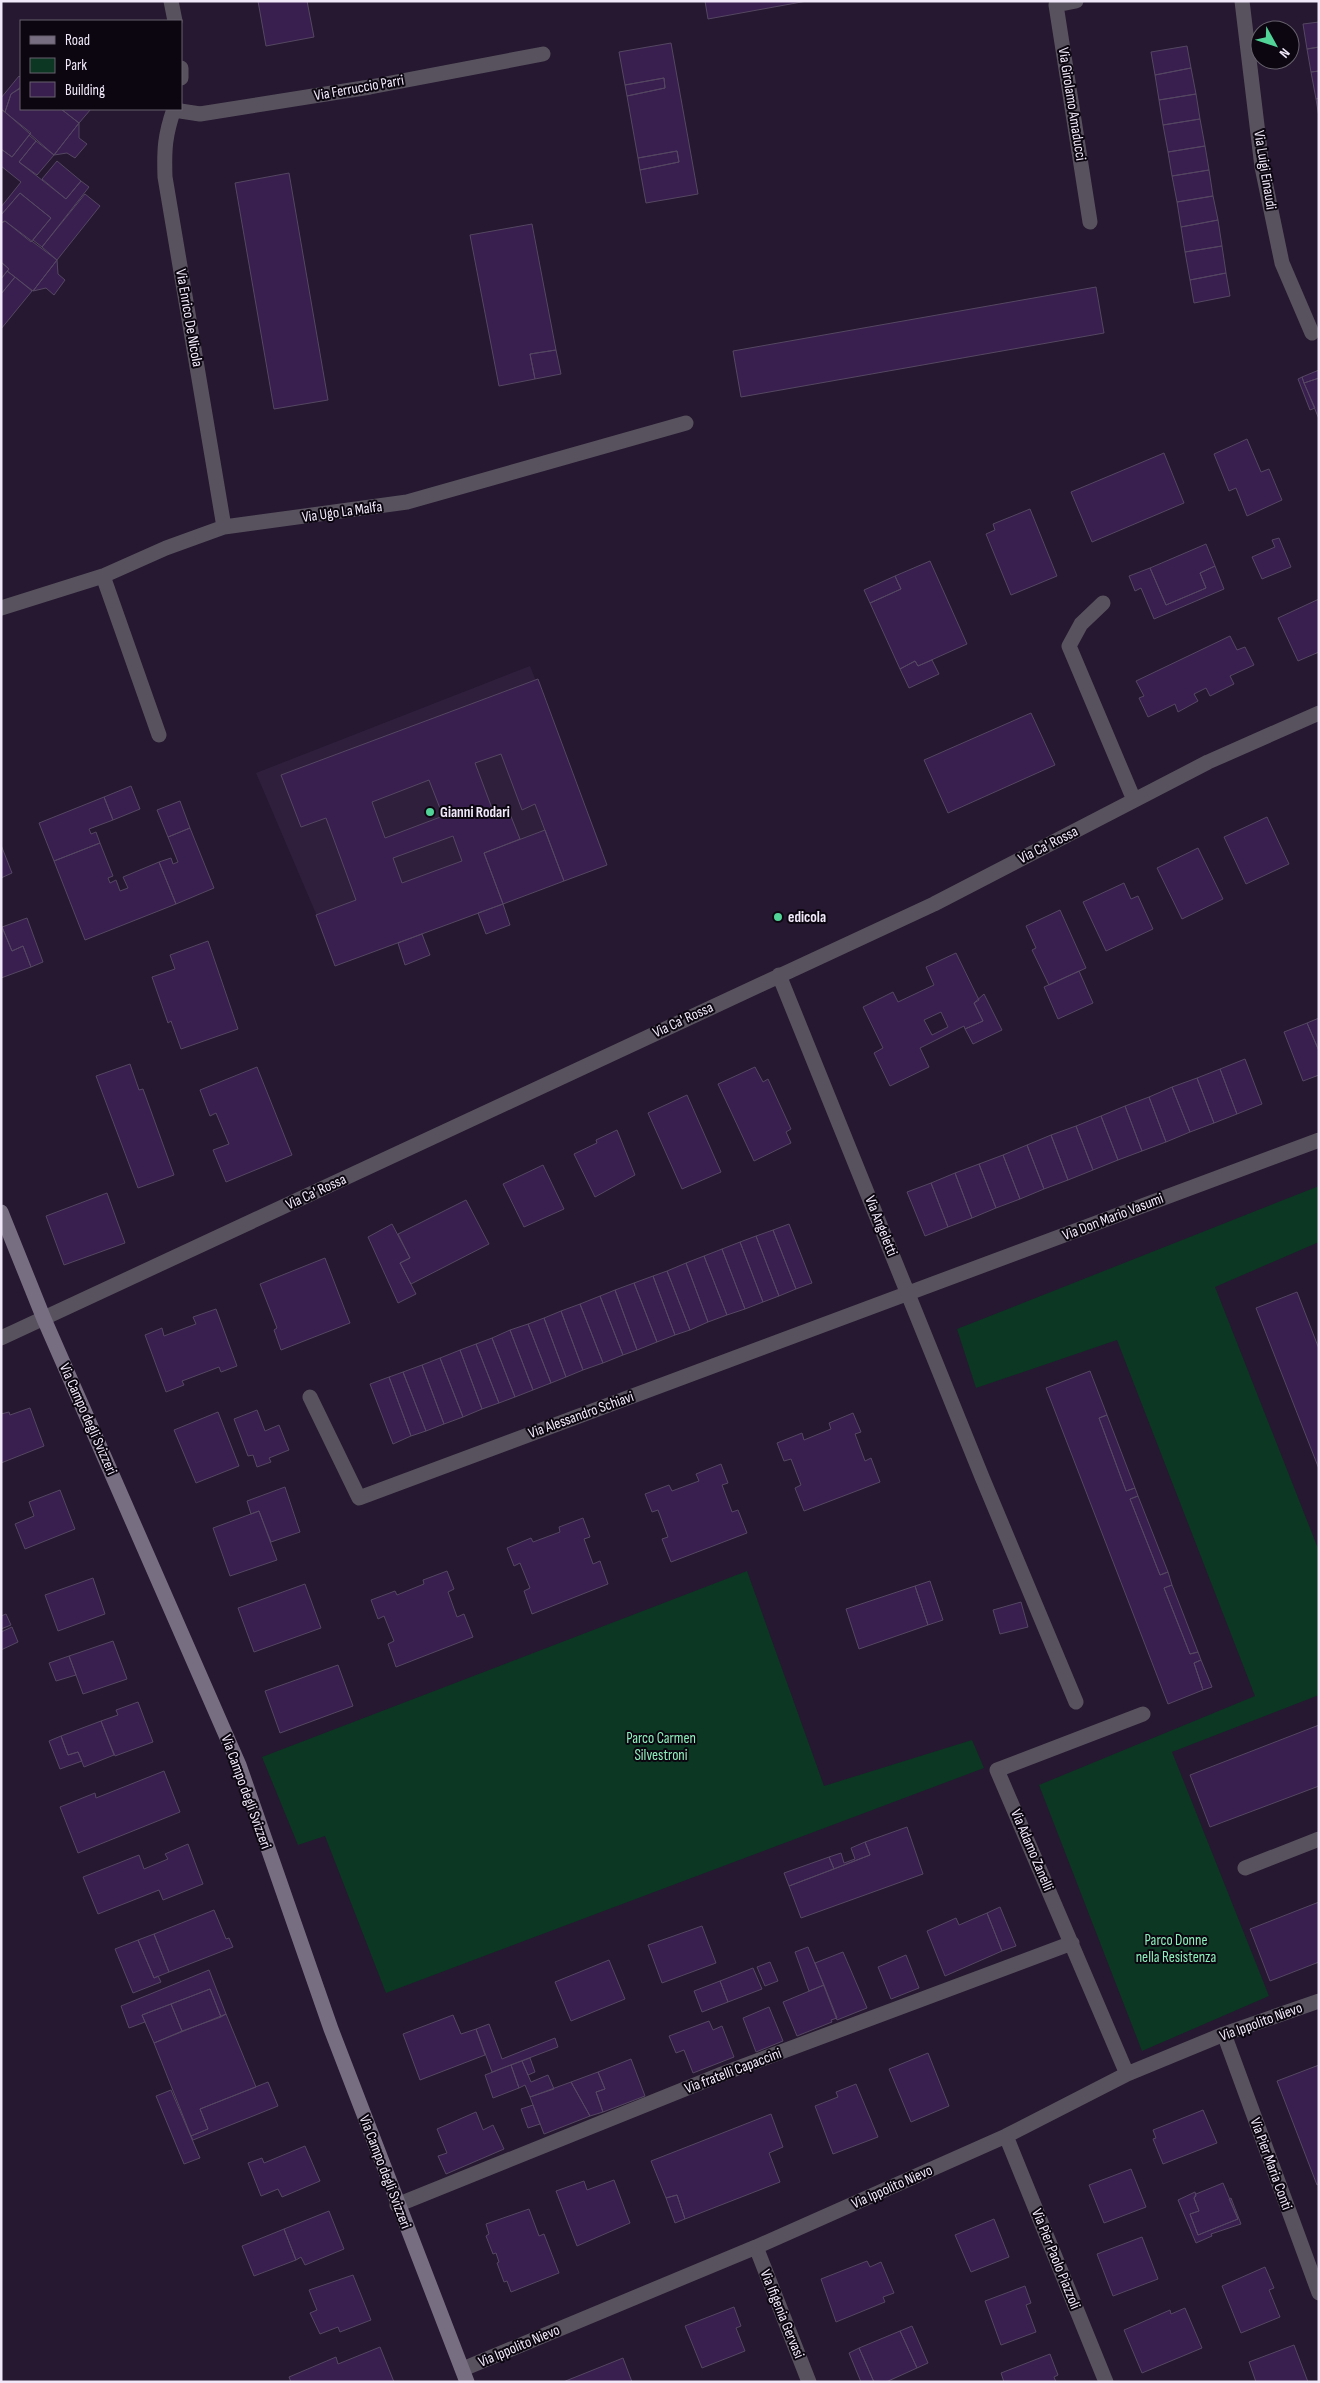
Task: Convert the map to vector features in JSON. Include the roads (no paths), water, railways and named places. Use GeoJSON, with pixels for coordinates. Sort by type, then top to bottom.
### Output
{"type":"FeatureCollection","features":[{"type":"Feature","properties":{"kind":"main road","name":"Via Campo degli Svizzeri"},"geometry":{"type":"LineString","coordinates":[[1,1212],[44,1319],[239,1765],[331,2029],[397,2205],[465,2376]]}},
{"type":"Feature","properties":{"kind":"street"},"geometry":{"type":"LineString","coordinates":[[171,1],[175,20]]}},
{"type":"Feature","properties":{"kind":"street","name":"Via Girolamo Amaducci"},"geometry":{"type":"LineString","coordinates":[[1076,1],[1056,5],[1090,222]]}},
{"type":"Feature","properties":{"kind":"street","name":"Via Luigi Einaudi"},"geometry":{"type":"LineString","coordinates":[[1242,1],[1262,166],[1282,263],[1312,333]]}},
{"type":"Feature","properties":{"kind":"street","name":"Via Ferruccio Parri"},"geometry":{"type":"LineString","coordinates":[[179,110],[200,114],[370,87],[544,54]]}},
{"type":"Feature","properties":{"kind":"street","name":"Via Enrico De Nicola"},"geometry":{"type":"LineString","coordinates":[[174,110],[167,128],[164,152],[165,177],[224,527]]}},
{"type":"Feature","properties":{"kind":"street","name":"Via Ugo La Malfa"},"geometry":{"type":"LineString","coordinates":[[1,608],[103,576],[166,548],[224,527],[407,502],[686,423]]}},
{"type":"Feature","properties":{"kind":"street"},"geometry":{"type":"LineString","coordinates":[[103,576],[158,734]]}},
{"type":"Feature","properties":{"kind":"street"},"geometry":{"type":"LineString","coordinates":[[1103,603],[1081,624],[1069,646],[1134,800]]}},
{"type":"Feature","properties":{"kind":"street","name":"Via Ca' Rossa"},"geometry":{"type":"LineString","coordinates":[[1,1338],[934,904],[1208,762],[1319,713]]}},
{"type":"Feature","properties":{"kind":"street","name":"Via Angeletti"},"geometry":{"type":"LineString","coordinates":[[779,975],[982,1478],[1076,1702]]}},
{"type":"Feature","properties":{"kind":"street","name":"Via Don Mario Vasumi"},"geometry":{"type":"LineString","coordinates":[[908,1294],[1319,1140]]}},
{"type":"Feature","properties":{"kind":"street","name":"Via Alessandro Schiavi"},"geometry":{"type":"LineString","coordinates":[[310,1397],[359,1498],[908,1294]]}},
{"type":"Feature","properties":{"kind":"street","name":"Via Adamo Zanelli"},"geometry":{"type":"LineString","coordinates":[[1127,2074],[997,1770],[1143,1714]]}},
{"type":"Feature","properties":{"kind":"street"},"geometry":{"type":"LineString","coordinates":[[1246,1868],[1319,1839]]}},
{"type":"Feature","properties":{"kind":"street","name":"Via fratelli Capaccini"},"geometry":{"type":"LineString","coordinates":[[397,2205],[722,2074],[1072,1943]]}},
{"type":"Feature","properties":{"kind":"street","name":"Via Ippolito Nievo"},"geometry":{"type":"LineString","coordinates":[[465,2376],[1006,2136],[1127,2074],[1224,2034],[1319,2001]]}},
{"type":"Feature","properties":{"kind":"street","name":"Via Pier Maria Conti"},"geometry":{"type":"LineString","coordinates":[[1224,2034],[1319,2293]]}},
{"type":"Feature","properties":{"kind":"street","name":"Via Pier Paolo Piazzoli"},"geometry":{"type":"LineString","coordinates":[[1006,2136],[1106,2382]]}},
{"type":"Feature","properties":{"kind":"street","name":"Via Ifigenia Gervasi"},"geometry":{"type":"LineString","coordinates":[[756,2247],[809,2382]]}},
{"type":"Feature","properties":{"kind":"place","name":"Gianni Rodari"},"geometry":{"type":"Point","coordinates":[430,812]}},
{"type":"Feature","properties":{"kind":"place","name":"edicola"},"geometry":{"type":"Point","coordinates":[778,917]}},
{"type":"Feature","properties":{"kind":"park label","name":"Parco Carmen Silvestroni"},"geometry":{"type":"Point","coordinates":[661,1746]}},
{"type":"Feature","properties":{"kind":"park label","name":"Parco Donne nella Resistenza"},"geometry":{"type":"Point","coordinates":[1176,1948]}}]}
